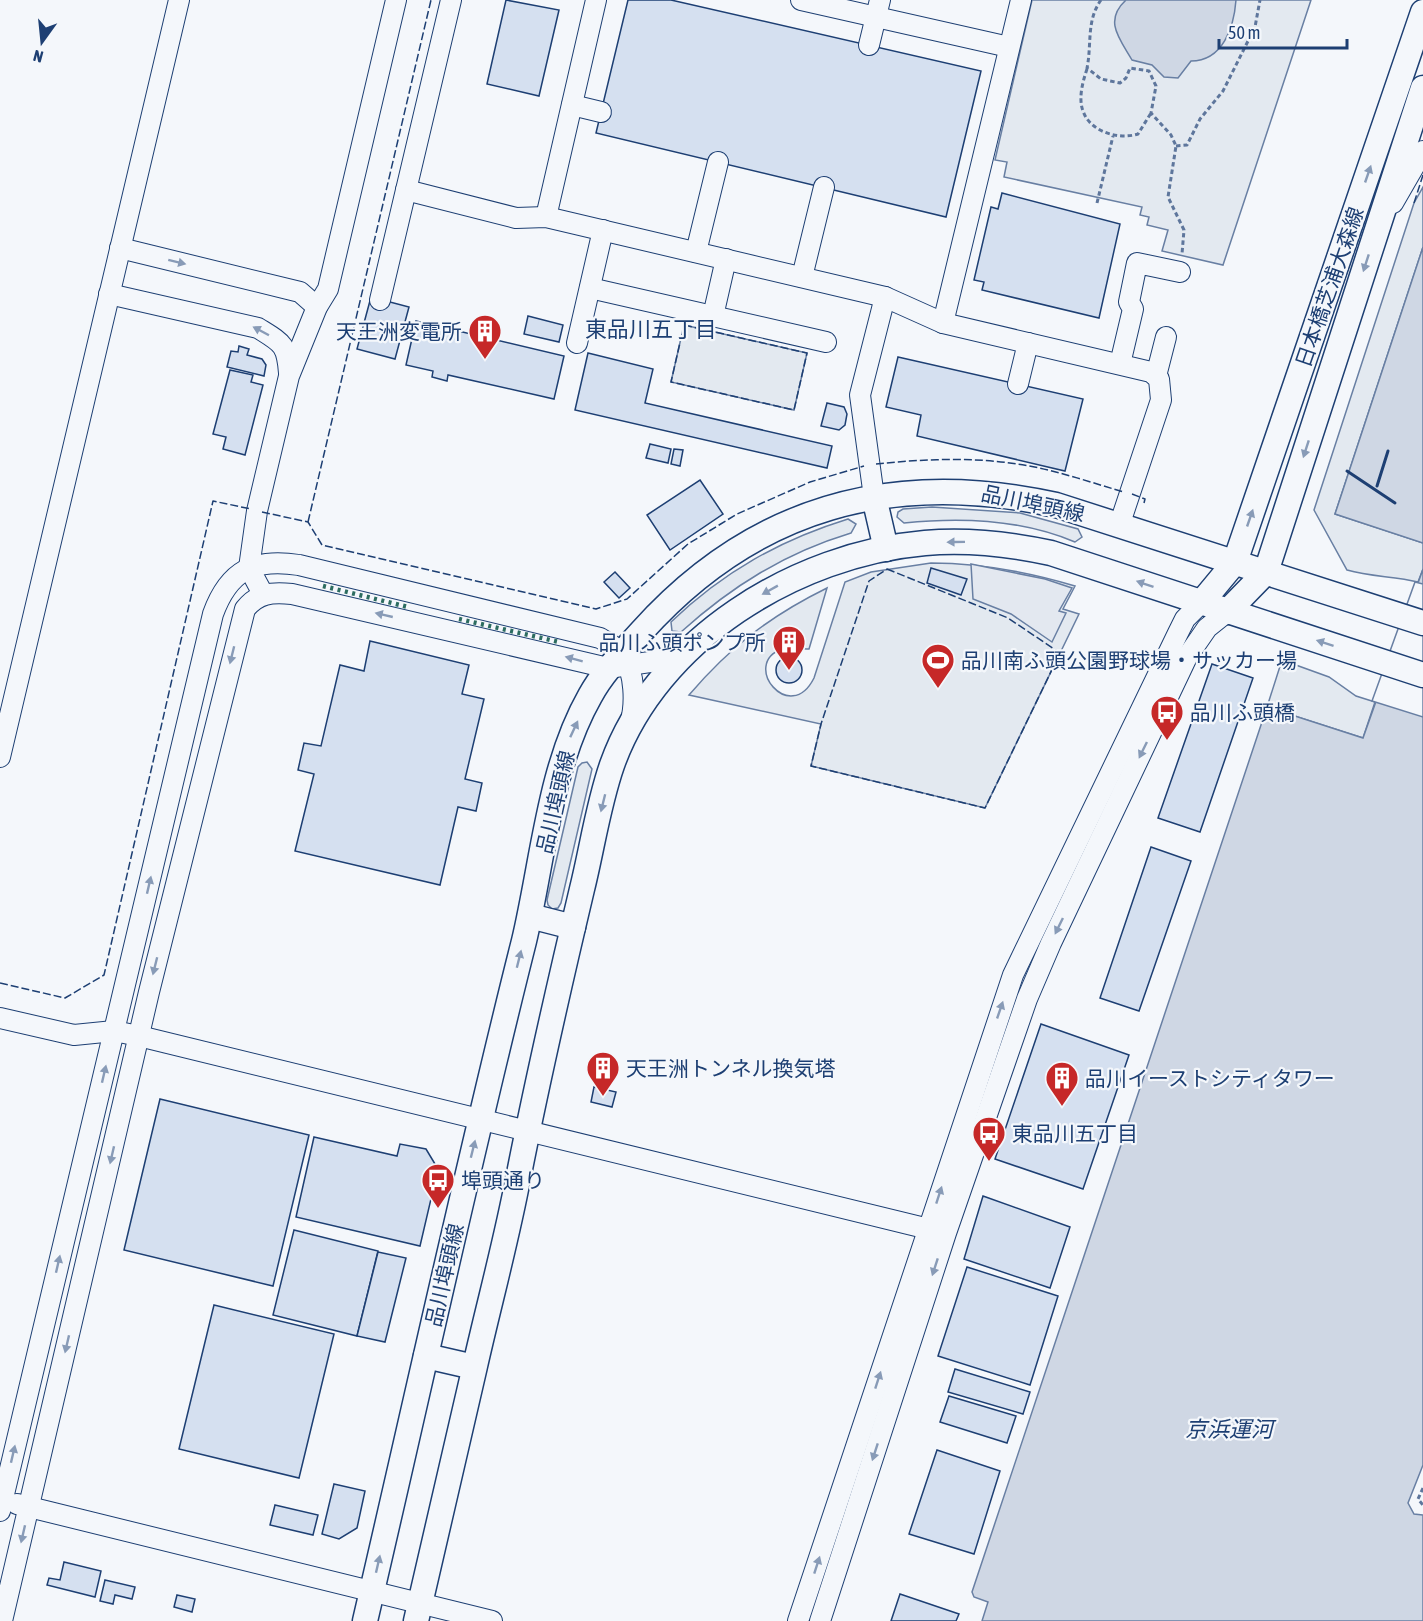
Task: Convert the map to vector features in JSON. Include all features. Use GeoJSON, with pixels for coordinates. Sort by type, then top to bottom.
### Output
{"type":"FeatureCollection","features":[{"type":"Feature","properties":{"kind":"main road","name":"日本橋芝浦大森線"},"geometry":{"type":"LineString","coordinates":[[1201,603],[1235,562],[1423,12]]}},
{"type":"Feature","properties":{"kind":"main road","name":"日本橋芝浦大森線"},"geometry":{"type":"LineString","coordinates":[[1227,612],[1266,572],[1418,111],[1423,88]]}},
{"type":"Feature","properties":{"kind":"main road","name":"品川埠頭線"},"geometry":{"type":"LineString","coordinates":[[365,1621],[530,916],[565,750],[590,696],[689,581],[721,558],[790,520],[830,506],[874,497],[926,491],[969,490],[1012,495],[1120,523],[1235,562]]}},
{"type":"Feature","properties":{"kind":"main road"},"geometry":{"type":"LineString","coordinates":[[874,497],[886,549]]}},
{"type":"Feature","properties":{"kind":"main road"},"geometry":{"type":"LineString","coordinates":[[418,1612],[612,764],[654,692],[691,647],[727,617],[783,583],[825,565],[886,549],[925,543],[1005,543],[1052,553],[1423,675]]}},
{"type":"Feature","properties":{"kind":"main road"},"geometry":{"type":"LineString","coordinates":[[1235,562],[1423,622]]}},
{"type":"Feature","properties":{"kind":"main road"},"geometry":{"type":"LineString","coordinates":[[530,916],[573,927]]}},
{"type":"Feature","properties":{"kind":"main road"},"geometry":{"type":"LineString","coordinates":[[426,1356],[474,1367]]}},
{"type":"Feature","properties":{"kind":"street"},"geometry":{"type":"LineString","coordinates":[[0,757],[179,0]]}},
{"type":"Feature","properties":{"kind":"street"},"geometry":{"type":"LineString","coordinates":[[263,594],[249,568],[257,511],[289,376],[317,307],[328,289],[396,0]]}},
{"type":"Feature","properties":{"kind":"street"},"geometry":{"type":"LineString","coordinates":[[381,300],[451,0]]}},
{"type":"Feature","properties":{"kind":"street"},"geometry":{"type":"LineString","coordinates":[[546,217],[596,0]]}},
{"type":"Feature","properties":{"kind":"street"},"geometry":{"type":"LineString","coordinates":[[801,0],[878,9],[1010,47]]}},
{"type":"Feature","properties":{"kind":"street"},"geometry":{"type":"LineString","coordinates":[[943,323],[1021,0]]}},
{"type":"Feature","properties":{"kind":"street"},"geometry":{"type":"LineString","coordinates":[[869,45],[878,9]]}},
{"type":"Feature","properties":{"kind":"street"},"geometry":{"type":"LineString","coordinates":[[572,105],[601,112]]}},
{"type":"Feature","properties":{"kind":"street"},"geometry":{"type":"LineString","coordinates":[[1377,230],[1423,150]]}},
{"type":"Feature","properties":{"kind":"street"},"geometry":{"type":"LineString","coordinates":[[696,252],[718,162]]}},
{"type":"Feature","properties":{"kind":"street"},"geometry":{"type":"LineString","coordinates":[[802,277],[824,187]]}},
{"type":"Feature","properties":{"kind":"street"},"geometry":{"type":"LineString","coordinates":[[406,190],[516,218],[546,217],[885,297],[943,323],[1151,372],[1159,379],[1161,400],[1120,523]]}},
{"type":"Feature","properties":{"kind":"street"},"geometry":{"type":"LineString","coordinates":[[577,343],[603,230]]}},
{"type":"Feature","properties":{"kind":"street"},"geometry":{"type":"LineString","coordinates":[[120,248],[300,292],[317,307]]}},
{"type":"Feature","properties":{"kind":"street"},"geometry":{"type":"LineString","coordinates":[[713,316],[726,259]]}},
{"type":"Feature","properties":{"kind":"street"},"geometry":{"type":"LineString","coordinates":[[1120,364],[1133,309],[1129,302],[1137,263],[1181,263]]}},
{"type":"Feature","properties":{"kind":"street"},"geometry":{"type":"LineString","coordinates":[[590,288],[826,342]]}},
{"type":"Feature","properties":{"kind":"street"},"geometry":{"type":"LineString","coordinates":[[109,294],[258,328],[278,340],[288,352],[289,376]]}},
{"type":"Feature","properties":{"kind":"street"},"geometry":{"type":"LineString","coordinates":[[874,497],[860,395],[885,297]]}},
{"type":"Feature","properties":{"kind":"street"},"geometry":{"type":"LineString","coordinates":[[1156,376],[1166,337]]}},
{"type":"Feature","properties":{"kind":"street"},"geometry":{"type":"LineString","coordinates":[[1018,384],[1028,343]]}},
{"type":"Feature","properties":{"kind":"street"},"geometry":{"type":"LineString","coordinates":[[492,1621],[418,1612],[371,1593],[29,1507],[1,1504],[213,614],[228,584],[259,563],[278,562],[306,566],[579,631],[600,638],[619,662],[633,694],[633,715],[627,737]]}},
{"type":"Feature","properties":{"kind":"street"},"geometry":{"type":"LineString","coordinates":[[2,1621],[139,1036],[241,620],[253,600],[263,594],[276,592],[300,595],[619,662],[650,662],[691,647]]}},
{"type":"Feature","properties":{"kind":"street"},"geometry":{"type":"LineString","coordinates":[[820,1621],[1002,1005],[1023,952],[1178,633],[1185,619],[1201,603]]}},
{"type":"Feature","properties":{"kind":"street"},"geometry":{"type":"LineString","coordinates":[[798,1621],[937,1231],[1036,976],[1187,657],[1208,628],[1227,612]]}},
{"type":"Feature","properties":{"kind":"street"},"geometry":{"type":"LineString","coordinates":[[0,1018],[74,1035],[114,1031],[139,1036],[937,1231]]}},
{"type":"Feature","properties":{"kind":"path"},"geometry":{"type":"LineString","coordinates":[[1087,68],[1101,79],[1120,83],[1130,68],[1149,71],[1156,86],[1151,113],[1138,134],[1128,138],[1113,136],[1089,121],[1083,111],[1081,98],[1087,68],[1091,48],[1088,36],[1091,20],[1101,0]]}},
{"type":"Feature","properties":{"kind":"path"},"geometry":{"type":"LineString","coordinates":[[1176,146],[1186,145],[1200,119],[1223,91],[1255,27],[1260,0]]}},
{"type":"Feature","properties":{"kind":"path"},"geometry":{"type":"LineString","coordinates":[[1151,113],[1171,135],[1176,146],[1168,197],[1184,230],[1181,263]]}},
{"type":"Feature","properties":{"kind":"path"},"geometry":{"type":"LineString","coordinates":[[1097,203],[1113,136]]}},
{"type":"Feature","properties":{"kind":"path"},"geometry":{"type":"LineString","coordinates":[[1423,1488],[1419,1499],[1423,1505]]}},
{"type":"Feature","properties":{"kind":"shaded area"},"geometry":{"type":"Polygon","coordinates":[[[1032,0],[1311,0],[1223,265],[1162,251],[1168,230],[1147,225],[1149,217],[1140,215],[1142,207],[1004,177],[1007,162],[995,160],[1032,0]]]}},
{"type":"Feature","properties":{"kind":"shaded area"},"geometry":{"type":"Polygon","coordinates":[[[1423,187],[1423,247],[1335,514],[1423,543],[1423,569],[1418,582],[1347,570],[1314,510],[1414,203],[1423,187]]]}},
{"type":"Feature","properties":{"kind":"shaded area"},"geometry":{"type":"Polygon","coordinates":[[[684,325],[807,353],[794,410],[671,382],[684,325]]]}},
{"type":"Feature","properties":{"kind":"shaded area"},"geometry":{"type":"Polygon","coordinates":[[[932,507],[1020,513],[1078,529],[1082,537],[1075,542],[1034,528],[1012,524],[969,520],[904,523],[897,517],[898,512],[903,509],[932,507]]]}},
{"type":"Feature","properties":{"kind":"shaded area"},"geometry":{"type":"Polygon","coordinates":[[[848,519],[856,524],[851,533],[804,550],[760,573],[720,600],[681,632],[672,631],[671,622],[732,573],[799,537],[848,519]]]}},
{"type":"Feature","properties":{"kind":"shaded area","name":"品川南ふ頭公園野球場・サッカー場"},"geometry":{"type":"Polygon","coordinates":[[[931,563],[1004,569],[1075,586],[1063,609],[1079,614],[985,808],[811,766],[821,724],[689,695],[720,662],[752,634],[787,610],[827,588],[809,649],[789,647],[782,649],[770,657],[766,667],[767,677],[773,687],[782,694],[793,696],[804,691],[814,678],[845,582],[871,572],[931,563]]]}},
{"type":"Feature","properties":{"kind":"shaded area"},"geometry":{"type":"Polygon","coordinates":[[[971,564],[1045,579],[1072,588],[1059,611],[1066,613],[1052,642],[1011,614],[973,599],[971,564]]]}},
{"type":"Feature","properties":{"kind":"shaded area"},"geometry":{"type":"Polygon","coordinates":[[[1282,660],[1329,677],[1356,696],[1375,702],[1363,738],[1267,707],[1282,660]]]}},
{"type":"Feature","properties":{"kind":"shaded area"},"geometry":{"type":"Polygon","coordinates":[[[587,762],[592,769],[561,903],[558,908],[552,909],[547,900],[578,767],[587,762]]]}},
{"type":"Feature","properties":{"kind":"water"},"geometry":{"type":"Polygon","coordinates":[[[1126,0],[1236,0],[1233,21],[1225,41],[1211,55],[1191,61],[1178,78],[1164,77],[1152,65],[1132,60],[1119,37],[1115,23],[1119,8],[1126,0]]]}},
{"type":"Feature","properties":{"kind":"water"},"geometry":{"type":"Polygon","coordinates":[[[1423,247],[1423,543],[1335,514],[1423,247]]]}},
{"type":"Feature","properties":{"kind":"water","name":"京浜運河"},"geometry":{"type":"Polygon","coordinates":[[[1423,569],[1423,1465],[1408,1503],[1414,1514],[1423,1515],[1423,1621],[982,1621],[988,1602],[974,1597],[972,1592],[1267,707],[1363,738],[1423,569]]]}},
{"type":"Feature","properties":{"kind":"pier"},"geometry":{"type":"Polygon","coordinates":[[[1415,582],[1423,584],[1423,717],[1372,701],[1415,582]]]}},
{"type":"Feature","properties":{"kind":"building"},"geometry":{"type":"Polygon","coordinates":[[[506,0],[559,10],[539,96],[487,84],[506,0]]]}},
{"type":"Feature","properties":{"kind":"building"},"geometry":{"type":"Polygon","coordinates":[[[628,0],[671,0],[981,71],[946,217],[596,133],[628,0]]]}},
{"type":"Feature","properties":{"kind":"building"},"geometry":{"type":"Polygon","coordinates":[[[1002,193],[1120,224],[1099,318],[982,290],[984,282],[974,280],[991,207],[998,209],[1002,193]]]}},
{"type":"Feature","properties":{"kind":"building"},"geometry":{"type":"Polygon","coordinates":[[[371,297],[409,307],[395,359],[357,349],[371,297]]]}},
{"type":"Feature","properties":{"kind":"building"},"geometry":{"type":"Polygon","coordinates":[[[528,316],[563,325],[559,342],[524,334],[528,316]]]}},
{"type":"Feature","properties":{"kind":"building","name":"天王洲変電所"},"geometry":{"type":"Polygon","coordinates":[[[416,321],[564,356],[554,399],[448,375],[447,381],[432,377],[433,371],[406,365],[416,321]]]}},
{"type":"Feature","properties":{"kind":"building"},"geometry":{"type":"Polygon","coordinates":[[[239,346],[249,349],[247,355],[262,359],[266,365],[264,376],[227,367],[231,351],[238,352],[239,346]]]}},
{"type":"Feature","properties":{"kind":"building"},"geometry":{"type":"Polygon","coordinates":[[[588,353],[653,369],[645,403],[832,446],[827,468],[575,410],[588,353]]]}},
{"type":"Feature","properties":{"kind":"building"},"geometry":{"type":"Polygon","coordinates":[[[898,357],[1083,399],[1065,471],[917,436],[921,415],[886,407],[898,357]]]}},
{"type":"Feature","properties":{"kind":"building"},"geometry":{"type":"Polygon","coordinates":[[[230,370],[253,375],[251,382],[263,385],[245,455],[223,449],[226,437],[213,434],[230,370]]]}},
{"type":"Feature","properties":{"kind":"building"},"geometry":{"type":"Polygon","coordinates":[[[827,403],[844,407],[847,414],[845,425],[839,430],[821,426],[827,403]]]}},
{"type":"Feature","properties":{"kind":"building"},"geometry":{"type":"Polygon","coordinates":[[[650,444],[671,449],[668,463],[646,458],[650,444]]]}},
{"type":"Feature","properties":{"kind":"building"},"geometry":{"type":"Polygon","coordinates":[[[674,449],[683,450],[680,466],[671,464],[674,449]]]}},
{"type":"Feature","properties":{"kind":"building"},"geometry":{"type":"Polygon","coordinates":[[[700,480],[723,514],[670,550],[647,515],[700,480]]]}},
{"type":"Feature","properties":{"kind":"building"},"geometry":{"type":"Polygon","coordinates":[[[931,568],[967,579],[961,595],[927,583],[931,568]]]}},
{"type":"Feature","properties":{"kind":"building"},"geometry":{"type":"Polygon","coordinates":[[[615,572],[630,588],[619,598],[604,582],[615,572]]]}},
{"type":"Feature","properties":{"kind":"building"},"geometry":{"type":"Polygon","coordinates":[[[370,641],[469,665],[462,694],[484,699],[465,779],[482,783],[476,811],[458,807],[440,885],[295,851],[314,774],[298,770],[304,743],[321,746],[340,665],[364,671],[370,641]]]}},
{"type":"Feature","properties":{"kind":"building","name":"品川ふ頭ポンプ所"},"geometry":{"type":"Polygon","coordinates":[[[789,657],[798,661],[802,670],[798,679],[789,683],[780,679],[776,670],[780,661],[789,657]]]}},
{"type":"Feature","properties":{"kind":"building"},"geometry":{"type":"Polygon","coordinates":[[[1212,664],[1253,678],[1200,832],[1158,818],[1212,664]]]}},
{"type":"Feature","properties":{"kind":"building"},"geometry":{"type":"Polygon","coordinates":[[[1151,847],[1191,861],[1139,1011],[1100,998],[1151,847]]]}},
{"type":"Feature","properties":{"kind":"building","name":"品川イーストシティタワー"},"geometry":{"type":"Polygon","coordinates":[[[1041,1024],[1129,1055],[1083,1189],[995,1159],[1041,1024]]]}},
{"type":"Feature","properties":{"kind":"building","name":"天王洲トンネル換気塔"},"geometry":{"type":"Polygon","coordinates":[[[594,1087],[616,1092],[612,1107],[591,1102],[594,1087]]]}},
{"type":"Feature","properties":{"kind":"building"},"geometry":{"type":"Polygon","coordinates":[[[160,1099],[309,1135],[273,1286],[124,1250],[160,1099]]]}},
{"type":"Feature","properties":{"kind":"building"},"geometry":{"type":"Polygon","coordinates":[[[314,1137],[397,1156],[400,1144],[426,1149],[438,1169],[420,1246],[296,1217],[314,1137]]]}},
{"type":"Feature","properties":{"kind":"building"},"geometry":{"type":"Polygon","coordinates":[[[983,1196],[1070,1227],[1050,1288],[964,1259],[983,1196]]]}},
{"type":"Feature","properties":{"kind":"building"},"geometry":{"type":"Polygon","coordinates":[[[294,1230],[378,1251],[357,1336],[273,1315],[294,1230]]]}},
{"type":"Feature","properties":{"kind":"building"},"geometry":{"type":"Polygon","coordinates":[[[378,1252],[406,1258],[385,1342],[357,1336],[378,1252]]]}},
{"type":"Feature","properties":{"kind":"building"},"geometry":{"type":"Polygon","coordinates":[[[967,1267],[1058,1296],[1030,1385],[938,1356],[967,1267]]]}},
{"type":"Feature","properties":{"kind":"building"},"geometry":{"type":"Polygon","coordinates":[[[214,1305],[334,1334],[299,1478],[179,1449],[214,1305]]]}},
{"type":"Feature","properties":{"kind":"building"},"geometry":{"type":"Polygon","coordinates":[[[955,1369],[1030,1392],[1023,1414],[948,1392],[955,1369]]]}},
{"type":"Feature","properties":{"kind":"building"},"geometry":{"type":"Polygon","coordinates":[[[949,1396],[1016,1416],[1007,1443],[940,1422],[949,1396]]]}},
{"type":"Feature","properties":{"kind":"building"},"geometry":{"type":"Polygon","coordinates":[[[937,1450],[1000,1471],[974,1554],[909,1534],[937,1450]]]}},
{"type":"Feature","properties":{"kind":"building"},"geometry":{"type":"Polygon","coordinates":[[[334,1484],[365,1491],[357,1528],[339,1539],[322,1534],[334,1484]]]}},
{"type":"Feature","properties":{"kind":"building"},"geometry":{"type":"Polygon","coordinates":[[[275,1505],[318,1515],[313,1535],[270,1525],[275,1505]]]}},
{"type":"Feature","properties":{"kind":"building"},"geometry":{"type":"Polygon","coordinates":[[[64,1562],[101,1571],[95,1597],[47,1585],[49,1578],[60,1580],[64,1562]]]}},
{"type":"Feature","properties":{"kind":"building"},"geometry":{"type":"Polygon","coordinates":[[[105,1580],[135,1587],[132,1599],[115,1595],[113,1604],[100,1601],[105,1580]]]}},
{"type":"Feature","properties":{"kind":"building"},"geometry":{"type":"Polygon","coordinates":[[[900,1594],[959,1614],[956,1621],[891,1621],[900,1594]]]}},
{"type":"Feature","properties":{"kind":"building"},"geometry":{"type":"Polygon","coordinates":[[[177,1595],[195,1599],[192,1612],[174,1607],[177,1595]]]}},
{"type":"Feature","properties":{"kind":"hedge"},"geometry":{"type":"LineString","coordinates":[[323,586],[408,607]]}},
{"type":"Feature","properties":{"kind":"hedge"},"geometry":{"type":"LineString","coordinates":[[459,619],[559,642]]}},
{"type":"Feature","properties":{"kind":"fence"},"geometry":{"type":"LineString","coordinates":[[308,522],[431,0]]}},
{"type":"Feature","properties":{"kind":"fence"},"geometry":{"type":"LineString","coordinates":[[1414,203],[1423,175]]}},
{"type":"Feature","properties":{"kind":"fence"},"geometry":{"type":"LineString","coordinates":[[684,325],[807,353],[794,410],[671,382],[684,325]]}},
{"type":"Feature","properties":{"kind":"fence"},"geometry":{"type":"LineString","coordinates":[[876,464],[947,460],[1000,462],[1044,469],[1124,492]]}},
{"type":"Feature","properties":{"kind":"fence"},"geometry":{"type":"LineString","coordinates":[[262,512],[308,522],[322,545],[596,609],[627,599],[688,544],[737,514],[810,482],[864,466]]}},
{"type":"Feature","properties":{"kind":"fence"},"geometry":{"type":"LineString","coordinates":[[1132,494],[1145,499],[1144,503]]}},
{"type":"Feature","properties":{"kind":"fence"},"geometry":{"type":"LineString","coordinates":[[0,983],[65,998],[104,975],[213,501],[251,509]]}},
{"type":"Feature","properties":{"kind":"fence"},"geometry":{"type":"LineString","coordinates":[[887,569],[1008,618],[1060,653],[985,808],[811,766],[821,724],[869,581],[887,569]]}},
{"type":"Feature","properties":{"kind":"wall"},"geometry":{"type":"LineString","coordinates":[[1377,486],[1388,451]]}},
{"type":"Feature","properties":{"kind":"wall"},"geometry":{"type":"LineString","coordinates":[[1347,471],[1395,503]]}},
{"type":"Feature","properties":{"kind":"place","name":"天王洲変電所"},"geometry":{"type":"Point","coordinates":[485,360]}},
{"type":"Feature","properties":{"kind":"place","name":"品川ふ頭ポンプ所"},"geometry":{"type":"Point","coordinates":[789,671]}},
{"type":"Feature","properties":{"kind":"place","name":"品川南ふ頭公園野球場・サッカー場"},"geometry":{"type":"Point","coordinates":[938,689]}},
{"type":"Feature","properties":{"kind":"place","name":"品川ふ頭橋"},"geometry":{"type":"Point","coordinates":[1167,741]}},
{"type":"Feature","properties":{"kind":"place","name":"天王洲トンネル換気塔"},"geometry":{"type":"Point","coordinates":[603,1097]}},
{"type":"Feature","properties":{"kind":"place","name":"品川イーストシティタワー"},"geometry":{"type":"Point","coordinates":[1062,1107]}},
{"type":"Feature","properties":{"kind":"place","name":"東品川五丁目"},"geometry":{"type":"Point","coordinates":[989,1162]}},
{"type":"Feature","properties":{"kind":"place","name":"埠頭通り"},"geometry":{"type":"Point","coordinates":[438,1209]}},
{"type":"Feature","properties":{"kind":"district","name":"東品川五丁目"},"geometry":{"type":"Point","coordinates":[651,329]}}]}
